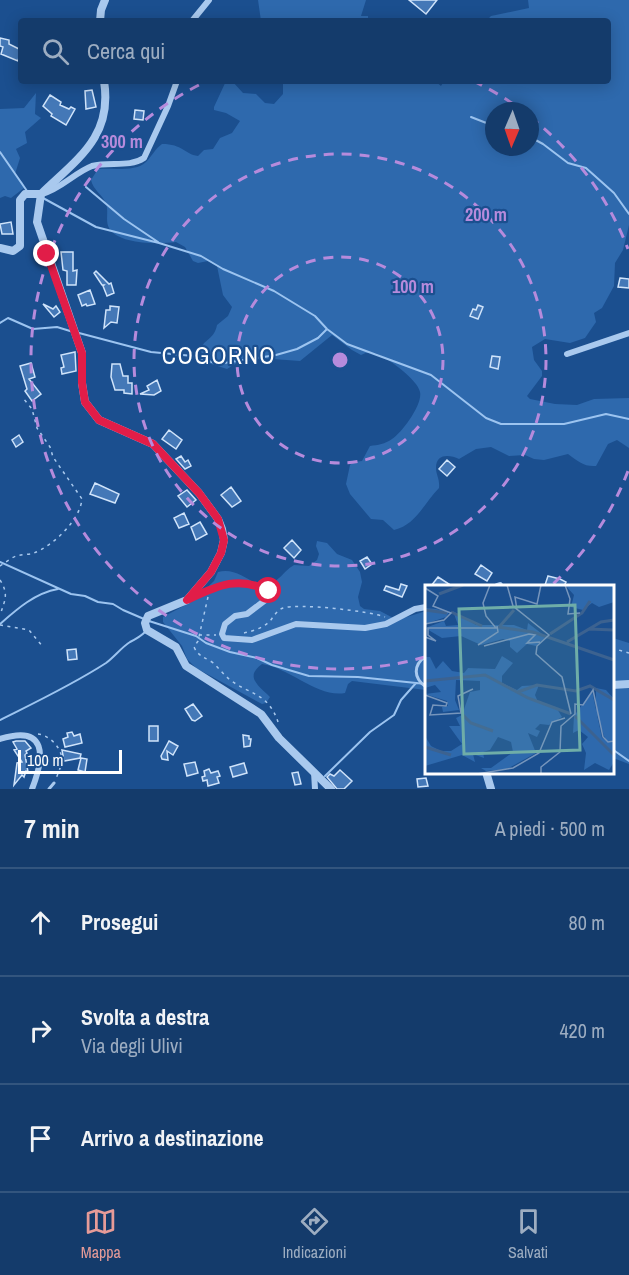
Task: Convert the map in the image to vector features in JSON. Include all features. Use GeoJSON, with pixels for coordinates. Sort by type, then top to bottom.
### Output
{"type":"FeatureCollection","features":[{"type":"Feature","properties":{"kind":"street"},"geometry":{"type":"LineString","coordinates":[[100,18],[105,0]]}},
{"type":"Feature","properties":{"kind":"street"},"geometry":{"type":"LineString","coordinates":[[194,18],[209,0]]}},
{"type":"Feature","properties":{"kind":"street"},"geometry":{"type":"LineString","coordinates":[[104,84],[107,103],[99,131],[85,151],[41,194],[38,207],[38,228],[82,353],[82,383],[85,402],[99,420],[153,444],[199,493],[218,519],[224,540],[221,553],[211,572],[187,600]]}},
{"type":"Feature","properties":{"kind":"street"},"geometry":{"type":"LineString","coordinates":[[0,249],[13,251],[20,246],[21,198],[28,193],[51,192],[75,175],[92,167],[105,164],[127,164],[144,158],[176,84]]}},
{"type":"Feature","properties":{"kind":"street"},"geometry":{"type":"LineString","coordinates":[[567,354],[629,333]]}},
{"type":"Feature","properties":{"kind":"street"},"geometry":{"type":"LineString","coordinates":[[331,789],[279,738],[261,714],[186,666],[176,647],[147,630],[145,623],[151,614],[219,585],[246,582],[269,591],[268,598],[247,615],[235,616],[225,624],[222,634],[224,638],[252,640],[296,624],[365,628],[386,624],[415,609],[425,607]]}},
{"type":"Feature","properties":{"kind":"street"},"geometry":{"type":"LineString","coordinates":[[614,685],[629,684]]}},
{"type":"Feature","properties":{"kind":"street"},"geometry":{"type":"LineString","coordinates":[[0,739],[26,734],[36,742],[40,755],[39,770],[32,789]]}},
{"type":"Feature","properties":{"kind":"street"},"geometry":{"type":"LineString","coordinates":[[314,771],[315,789]]}},
{"type":"Feature","properties":{"kind":"street"},"geometry":{"type":"LineString","coordinates":[[487,774],[491,789]]}},
{"type":"Feature","properties":{"kind":"lane"},"geometry":{"type":"LineString","coordinates":[[425,657],[418,663],[415,670],[417,677],[425,686]]}},
{"type":"Feature","properties":{"kind":"lane"},"geometry":{"type":"LineString","coordinates":[[49,789],[54,783]]}},
{"type":"Feature","properties":{"kind":"path"},"geometry":{"type":"LineString","coordinates":[[0,566],[15,556],[33,553],[46,547],[72,524],[81,510],[82,499],[52,457],[50,447],[37,428],[32,409],[23,398]]}},
{"type":"Feature","properties":{"kind":"path"},"geometry":{"type":"LineString","coordinates":[[0,580],[6,589],[6,597],[0,615]]}},
{"type":"Feature","properties":{"kind":"path"},"geometry":{"type":"LineString","coordinates":[[212,588],[207,598],[198,641],[194,647],[197,653],[212,663],[231,681],[260,696],[277,719],[280,729],[279,738]]}},
{"type":"Feature","properties":{"kind":"path"},"geometry":{"type":"LineString","coordinates":[[238,634],[261,628],[279,609],[290,606],[350,609],[394,620]]}},
{"type":"Feature","properties":{"kind":"path"},"geometry":{"type":"LineString","coordinates":[[0,625],[12,625],[29,630],[43,647]]}},
{"type":"Feature","properties":{"kind":"path"},"geometry":{"type":"LineString","coordinates":[[199,635],[222,634]]}},
{"type":"Feature","properties":{"kind":"path"},"geometry":{"type":"LineString","coordinates":[[614,649],[629,653]]}},
{"type":"Feature","properties":{"kind":"path"},"geometry":{"type":"LineString","coordinates":[[26,734],[45,735],[59,748],[62,759],[54,783]]}},
{"type":"Feature","properties":{"kind":"shaded area"},"geometry":{"type":"Polygon","coordinates":[[[258,0],[366,0],[361,16],[368,16],[368,18],[261,18],[258,0]]]}},
{"type":"Feature","properties":{"kind":"shaded area"},"geometry":{"type":"Polygon","coordinates":[[[528,0],[629,0],[629,225],[623,250],[615,263],[614,286],[602,308],[594,313],[596,322],[585,338],[570,343],[545,339],[532,347],[534,360],[542,371],[542,376],[527,396],[530,399],[555,404],[577,405],[594,399],[629,398],[629,448],[617,440],[608,444],[596,466],[578,461],[568,454],[544,460],[525,455],[509,456],[491,447],[476,449],[459,459],[444,456],[437,463],[439,488],[414,518],[394,530],[383,520],[371,519],[350,494],[346,484],[350,465],[353,462],[362,461],[370,446],[384,443],[396,436],[411,418],[420,397],[414,381],[380,355],[370,352],[361,355],[332,335],[300,361],[259,358],[255,361],[240,361],[227,369],[208,363],[200,350],[214,334],[217,325],[228,316],[232,307],[223,295],[217,266],[208,261],[198,263],[193,261],[185,247],[176,242],[140,242],[114,234],[108,225],[106,204],[91,180],[98,169],[130,168],[142,165],[162,144],[179,147],[198,156],[204,150],[213,149],[220,138],[232,133],[240,121],[226,113],[214,110],[225,84],[235,84],[243,93],[256,94],[265,103],[274,104],[283,94],[283,84],[439,84],[441,86],[442,84],[611,84],[611,18],[489,18],[529,8],[528,0]]]}},
{"type":"Feature","properties":{"kind":"shaded area"},"geometry":{"type":"Polygon","coordinates":[[[36,93],[35,114],[41,118],[25,132],[27,143],[16,149],[20,158],[15,174],[23,183],[24,188],[11,198],[5,196],[0,198],[0,109],[24,108],[36,93]]]}},
{"type":"Feature","properties":{"kind":"shaded area"},"geometry":{"type":"Polygon","coordinates":[[[317,541],[327,543],[337,554],[352,560],[360,572],[362,582],[358,597],[360,606],[364,609],[380,611],[397,620],[425,611],[425,690],[352,681],[348,684],[345,693],[335,693],[314,687],[283,671],[262,664],[254,673],[254,677],[258,685],[270,697],[266,703],[262,704],[196,668],[187,659],[182,646],[163,622],[163,617],[193,601],[214,581],[218,572],[230,571],[261,586],[267,585],[276,581],[294,565],[309,566],[317,560],[319,554],[317,541]]]}},
{"type":"Feature","properties":{"kind":"shaded area"},"geometry":{"type":"Polygon","coordinates":[[[614,638],[629,643],[629,764],[614,758],[614,638]]]}},
{"type":"Feature","properties":{"kind":"building"},"geometry":{"type":"Polygon","coordinates":[[[409,0],[437,0],[426,14],[409,0]]]}},
{"type":"Feature","properties":{"kind":"building"},"geometry":{"type":"Polygon","coordinates":[[[0,38],[9,40],[9,44],[18,48],[18,61],[1,54],[3,47],[0,46],[0,38]]]}},
{"type":"Feature","properties":{"kind":"building"},"geometry":{"type":"Polygon","coordinates":[[[92,90],[96,107],[86,109],[85,91],[92,90]]]}},
{"type":"Feature","properties":{"kind":"building"},"geometry":{"type":"Polygon","coordinates":[[[50,95],[61,102],[60,105],[75,109],[66,125],[51,116],[52,114],[43,106],[50,95]]]}},
{"type":"Feature","properties":{"kind":"building"},"geometry":{"type":"Polygon","coordinates":[[[135,110],[144,111],[143,120],[134,119],[135,110]]]}},
{"type":"Feature","properties":{"kind":"building"},"geometry":{"type":"Polygon","coordinates":[[[11,222],[13,234],[2,234],[0,224],[11,222]]]}},
{"type":"Feature","properties":{"kind":"building"},"geometry":{"type":"Polygon","coordinates":[[[61,252],[73,252],[73,271],[77,270],[76,285],[67,285],[67,271],[63,270],[61,252]]]}},
{"type":"Feature","properties":{"kind":"building"},"geometry":{"type":"Polygon","coordinates":[[[96,271],[109,284],[111,283],[114,293],[107,296],[104,285],[94,273],[96,271]]]}},
{"type":"Feature","properties":{"kind":"building"},"geometry":{"type":"Polygon","coordinates":[[[620,278],[629,279],[629,288],[618,287],[620,278]]]}},
{"type":"Feature","properties":{"kind":"building"},"geometry":{"type":"Polygon","coordinates":[[[90,290],[95,304],[82,306],[78,295],[90,290]]]}},
{"type":"Feature","properties":{"kind":"building"},"geometry":{"type":"Polygon","coordinates":[[[43,304],[53,309],[56,306],[60,312],[54,317],[43,304]]]}},
{"type":"Feature","properties":{"kind":"building"},"geometry":{"type":"Polygon","coordinates":[[[478,305],[483,307],[478,319],[470,316],[478,305]]]}},
{"type":"Feature","properties":{"kind":"building"},"geometry":{"type":"Polygon","coordinates":[[[110,306],[119,307],[117,323],[111,322],[104,328],[106,310],[110,310],[110,306]]]}},
{"type":"Feature","properties":{"kind":"building"},"geometry":{"type":"Polygon","coordinates":[[[75,352],[76,371],[62,374],[61,368],[64,367],[61,355],[75,352]]]}},
{"type":"Feature","properties":{"kind":"building"},"geometry":{"type":"Polygon","coordinates":[[[492,356],[500,357],[498,369],[490,367],[492,356]]]}},
{"type":"Feature","properties":{"kind":"building"},"geometry":{"type":"Polygon","coordinates":[[[31,363],[35,377],[29,379],[41,394],[32,401],[25,391],[27,389],[20,366],[31,363]]]}},
{"type":"Feature","properties":{"kind":"building"},"geometry":{"type":"Polygon","coordinates":[[[112,364],[120,364],[123,376],[128,376],[128,383],[132,383],[132,394],[124,393],[124,390],[115,390],[111,377],[112,364]]]}},
{"type":"Feature","properties":{"kind":"building"},"geometry":{"type":"Polygon","coordinates":[[[157,380],[161,391],[154,395],[140,394],[149,390],[147,386],[157,380]]]}},
{"type":"Feature","properties":{"kind":"building"},"geometry":{"type":"Polygon","coordinates":[[[169,430],[182,440],[176,449],[162,439],[169,430]]]}},
{"type":"Feature","properties":{"kind":"building"},"geometry":{"type":"Polygon","coordinates":[[[19,435],[23,442],[16,447],[12,440],[19,435]]]}},
{"type":"Feature","properties":{"kind":"building"},"geometry":{"type":"Polygon","coordinates":[[[181,456],[185,462],[188,460],[191,466],[185,469],[176,459],[181,456]]]}},
{"type":"Feature","properties":{"kind":"building"},"geometry":{"type":"Polygon","coordinates":[[[447,460],[455,467],[447,476],[439,469],[447,460]]]}},
{"type":"Feature","properties":{"kind":"building"},"geometry":{"type":"Polygon","coordinates":[[[95,483],[119,494],[115,503],[90,494],[95,483]]]}},
{"type":"Feature","properties":{"kind":"building"},"geometry":{"type":"Polygon","coordinates":[[[231,487],[241,501],[232,507],[221,495],[231,487]]]}},
{"type":"Feature","properties":{"kind":"building"},"geometry":{"type":"Polygon","coordinates":[[[187,490],[196,500],[187,507],[178,496],[187,490]]]}},
{"type":"Feature","properties":{"kind":"building"},"geometry":{"type":"Polygon","coordinates":[[[184,513],[189,524],[179,528],[174,518],[184,513]]]}},
{"type":"Feature","properties":{"kind":"building"},"geometry":{"type":"Polygon","coordinates":[[[200,522],[207,534],[196,540],[191,527],[200,522]]]}},
{"type":"Feature","properties":{"kind":"building"},"geometry":{"type":"Polygon","coordinates":[[[292,540],[301,550],[294,558],[284,548],[292,540]]]}},
{"type":"Feature","properties":{"kind":"building"},"geometry":{"type":"Polygon","coordinates":[[[367,557],[372,564],[365,569],[360,561],[367,557]]]}},
{"type":"Feature","properties":{"kind":"building"},"geometry":{"type":"Polygon","coordinates":[[[481,565],[492,573],[487,581],[475,574],[481,565]]]}},
{"type":"Feature","properties":{"kind":"building"},"geometry":{"type":"Polygon","coordinates":[[[548,576],[566,582],[564,585],[545,585],[548,576]]]}},
{"type":"Feature","properties":{"kind":"building"},"geometry":{"type":"Polygon","coordinates":[[[438,577],[450,585],[432,585],[438,577]]]}},
{"type":"Feature","properties":{"kind":"building"},"geometry":{"type":"Polygon","coordinates":[[[401,584],[407,586],[402,597],[384,590],[386,586],[399,590],[401,584]]]}},
{"type":"Feature","properties":{"kind":"building"},"geometry":{"type":"Polygon","coordinates":[[[76,649],[77,659],[68,660],[67,650],[76,649]]]}},
{"type":"Feature","properties":{"kind":"building"},"geometry":{"type":"Polygon","coordinates":[[[193,704],[202,716],[195,721],[185,709],[193,704]]]}},
{"type":"Feature","properties":{"kind":"building"},"geometry":{"type":"Polygon","coordinates":[[[149,726],[158,726],[158,741],[149,741],[149,726]]]}},
{"type":"Feature","properties":{"kind":"building"},"geometry":{"type":"Polygon","coordinates":[[[72,732],[74,736],[80,734],[82,743],[65,747],[63,739],[68,737],[67,733],[72,732]]]}},
{"type":"Feature","properties":{"kind":"building"},"geometry":{"type":"Polygon","coordinates":[[[243,735],[251,739],[250,746],[244,747],[243,735]]]}},
{"type":"Feature","properties":{"kind":"building"},"geometry":{"type":"Polygon","coordinates":[[[25,741],[31,748],[26,751],[25,755],[28,772],[26,771],[24,777],[22,775],[14,785],[17,763],[22,762],[14,750],[17,749],[13,742],[25,741]]]}},
{"type":"Feature","properties":{"kind":"building"},"geometry":{"type":"Polygon","coordinates":[[[169,741],[178,746],[173,755],[167,751],[168,760],[162,759],[161,756],[169,741]]]}},
{"type":"Feature","properties":{"kind":"building"},"geometry":{"type":"Polygon","coordinates":[[[62,750],[81,754],[80,758],[64,761],[62,750]]]}},
{"type":"Feature","properties":{"kind":"building"},"geometry":{"type":"Polygon","coordinates":[[[81,758],[87,759],[85,772],[78,770],[81,758]]]}},
{"type":"Feature","properties":{"kind":"building"},"geometry":{"type":"Polygon","coordinates":[[[195,762],[198,773],[187,776],[184,764],[195,762]]]}},
{"type":"Feature","properties":{"kind":"building"},"geometry":{"type":"Polygon","coordinates":[[[244,763],[247,773],[233,777],[230,767],[244,763]]]}},
{"type":"Feature","properties":{"kind":"building"},"geometry":{"type":"Polygon","coordinates":[[[209,769],[211,773],[218,771],[219,783],[208,786],[207,780],[203,781],[204,771],[209,769]]]}},
{"type":"Feature","properties":{"kind":"building"},"geometry":{"type":"Polygon","coordinates":[[[340,770],[352,781],[344,789],[337,789],[327,777],[330,774],[334,776],[340,770]]]}},
{"type":"Feature","properties":{"kind":"building"},"geometry":{"type":"Polygon","coordinates":[[[298,772],[301,784],[295,785],[292,773],[298,772]]]}},
{"type":"Feature","properties":{"kind":"building"},"geometry":{"type":"Polygon","coordinates":[[[426,778],[428,786],[418,787],[417,779],[426,778]]]}},
{"type":"Feature","properties":{"kind":"waterway"},"geometry":{"type":"LineString","coordinates":[[471,117],[485,122]]}},
{"type":"Feature","properties":{"kind":"waterway"},"geometry":{"type":"LineString","coordinates":[[539,142],[568,163],[586,168],[614,193],[629,214]]}},
{"type":"Feature","properties":{"kind":"waterway"},"geometry":{"type":"LineString","coordinates":[[0,152],[27,191]]}},
{"type":"Feature","properties":{"kind":"waterway"},"geometry":{"type":"LineString","coordinates":[[86,187],[124,219],[158,242]]}},
{"type":"Feature","properties":{"kind":"waterway"},"geometry":{"type":"LineString","coordinates":[[43,198],[96,227],[201,256],[223,269],[274,291],[315,316],[327,329],[347,344],[431,375],[486,418],[501,424],[564,424],[606,414],[629,419]]}},
{"type":"Feature","properties":{"kind":"waterway"},"geometry":{"type":"LineString","coordinates":[[0,323],[8,318],[33,329],[57,327],[70,331]]}},
{"type":"Feature","properties":{"kind":"waterway"},"geometry":{"type":"LineString","coordinates":[[79,333],[151,352],[193,356],[218,364],[276,355],[297,349],[318,338],[327,329]]}},
{"type":"Feature","properties":{"kind":"waterway"},"geometry":{"type":"LineString","coordinates":[[0,562],[71,594],[113,604],[144,619]]}},
{"type":"Feature","properties":{"kind":"waterway"},"geometry":{"type":"LineString","coordinates":[[0,624],[34,598],[58,589]]}},
{"type":"Feature","properties":{"kind":"waterway"},"geometry":{"type":"LineString","coordinates":[[149,621],[196,636],[206,643],[230,652],[257,658],[309,676],[358,677],[425,684]]}},
{"type":"Feature","properties":{"kind":"waterway"},"geometry":{"type":"LineString","coordinates":[[0,720],[93,671],[145,632]]}},
{"type":"Feature","properties":{"kind":"waterway"},"geometry":{"type":"LineString","coordinates":[[325,776],[370,732],[394,715],[401,700],[416,683]]}},
{"type":"Feature","properties":{"kind":"waterway"},"geometry":{"type":"LineString","coordinates":[[614,750],[629,761]]}},
{"type":"Feature","properties":{"kind":"district","name":"COGORNO"},"geometry":{"type":"Point","coordinates":[219,356]}},
{"type":"Feature","properties":{"kind":"route"},"geometry":{"type":"LineString","coordinates":[[47,254],[82,353],[84,366],[82,383],[85,402],[99,420],[153,444],[199,493],[218,519],[224,540],[221,553],[211,572],[187,600],[219,585],[246,582],[269,591]]}}]}
